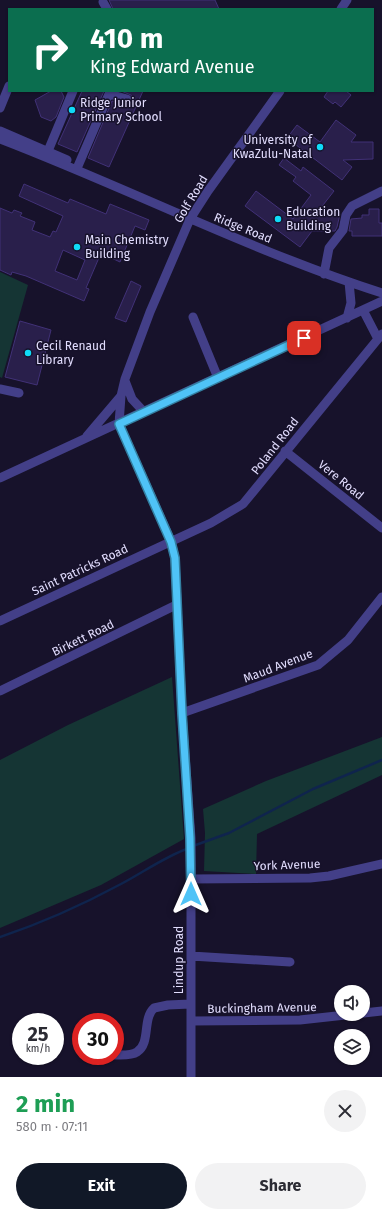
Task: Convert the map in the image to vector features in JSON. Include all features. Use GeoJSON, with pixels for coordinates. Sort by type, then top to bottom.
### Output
{"type":"FeatureCollection","features":[{"type":"Feature","properties":{"kind":"street"},"geometry":{"type":"LineString","coordinates":[[0,108],[8,88]]}},
{"type":"Feature","properties":{"kind":"street"},"geometry":{"type":"LineString","coordinates":[[48,151],[73,92]]}},
{"type":"Feature","properties":{"kind":"street","name":"Golf Road"},"geometry":{"type":"LineString","coordinates":[[119,424],[121,396],[125,379],[150,312],[190,219],[275,93]]}},
{"type":"Feature","properties":{"kind":"street"},"geometry":{"type":"LineString","coordinates":[[78,166],[109,94],[127,99]]}},
{"type":"Feature","properties":{"kind":"street","name":"Ridge Road"},"geometry":{"type":"LineString","coordinates":[[0,131],[48,151],[98,178]]}},
{"type":"Feature","properties":{"kind":"street","name":"Ridge Road"},"geometry":{"type":"LineString","coordinates":[[0,139],[98,178],[190,219],[324,274],[382,293]]}},
{"type":"Feature","properties":{"kind":"street"},"geometry":{"type":"LineString","coordinates":[[324,274],[329,248],[343,230],[349,210],[382,191]]}},
{"type":"Feature","properties":{"kind":"street"},"geometry":{"type":"LineString","coordinates":[[347,318],[351,303],[349,282]]}},
{"type":"Feature","properties":{"kind":"street"},"geometry":{"type":"LineString","coordinates":[[0,478],[382,301]]}},
{"type":"Feature","properties":{"kind":"street"},"geometry":{"type":"LineString","coordinates":[[363,310],[380,337]]}},
{"type":"Feature","properties":{"kind":"street"},"geometry":{"type":"LineString","coordinates":[[193,317],[218,378]]}},
{"type":"Feature","properties":{"kind":"street","name":"Poland Road"},"geometry":{"type":"LineString","coordinates":[[171,542],[228,514],[243,504],[380,337]]}},
{"type":"Feature","properties":{"kind":"street"},"geometry":{"type":"LineString","coordinates":[[125,379],[132,399],[144,412]]}},
{"type":"Feature","properties":{"kind":"street"},"geometry":{"type":"LineString","coordinates":[[0,388],[19,393]]}},
{"type":"Feature","properties":{"kind":"street"},"geometry":{"type":"LineString","coordinates":[[83,440],[121,396]]}},
{"type":"Feature","properties":{"kind":"street","name":"Lindup Road"},"geometry":{"type":"LineString","coordinates":[[119,424],[171,542],[175,558],[176,605],[192,879],[190,956],[191,1077]]}},
{"type":"Feature","properties":{"kind":"street","name":"Vere Road"},"geometry":{"type":"LineString","coordinates":[[285,451],[382,528]]}},
{"type":"Feature","properties":{"kind":"street","name":"Saint Patricks Road"},"geometry":{"type":"LineString","coordinates":[[0,621],[171,542]]}},
{"type":"Feature","properties":{"kind":"street","name":"Maud Avenue"},"geometry":{"type":"LineString","coordinates":[[182,713],[318,665],[348,640],[382,597]]}},
{"type":"Feature","properties":{"kind":"street","name":"Birkett Road"},"geometry":{"type":"LineString","coordinates":[[0,691],[176,605]]}},
{"type":"Feature","properties":{"kind":"street","name":"York Avenue"},"geometry":{"type":"LineString","coordinates":[[192,879],[310,878],[329,876],[382,864]]}},
{"type":"Feature","properties":{"kind":"street"},"geometry":{"type":"LineString","coordinates":[[190,956],[290,962]]}},
{"type":"Feature","properties":{"kind":"street"},"geometry":{"type":"LineString","coordinates":[[124,1054],[138,1052],[142,1047],[148,1017],[154,1008],[168,1004],[190,1004]]}},
{"type":"Feature","properties":{"kind":"street","name":"Buckingham Avenue"},"geometry":{"type":"LineString","coordinates":[[191,1021],[300,1020],[382,1011]]}},
{"type":"Feature","properties":{"kind":"green space"},"geometry":{"type":"Polygon","coordinates":[[[0,272],[28,285],[2,378],[0,377],[0,272]]]}},
{"type":"Feature","properties":{"kind":"green space"},"geometry":{"type":"Polygon","coordinates":[[[172,677],[184,839],[101,885],[0,928],[0,760],[68,725],[172,677]]]}},
{"type":"Feature","properties":{"kind":"green space"},"geometry":{"type":"Polygon","coordinates":[[[382,737],[382,775],[257,834],[256,874],[204,871],[205,833],[203,809],[266,781],[382,737]]]}},
{"type":"Feature","properties":{"kind":"building"},"geometry":{"type":"Polygon","coordinates":[[[109,0],[215,0],[219,8],[113,8],[109,0]]]}},
{"type":"Feature","properties":{"kind":"building"},"geometry":{"type":"Polygon","coordinates":[[[49,92],[62,92],[64,97],[56,117],[51,121],[41,117],[35,100],[49,92]]]}},
{"type":"Feature","properties":{"kind":"building"},"geometry":{"type":"Polygon","coordinates":[[[82,92],[104,92],[77,152],[58,144],[82,92]]]}},
{"type":"Feature","properties":{"kind":"building"},"geometry":{"type":"Polygon","coordinates":[[[124,92],[143,92],[109,167],[88,158],[112,101],[128,105],[133,101],[131,95],[124,92]]]}},
{"type":"Feature","properties":{"kind":"building"},"geometry":{"type":"Polygon","coordinates":[[[327,92],[347,92],[351,95],[341,107],[335,102],[333,104],[324,97],[327,92]]]}},
{"type":"Feature","properties":{"kind":"building"},"geometry":{"type":"Polygon","coordinates":[[[336,120],[356,135],[351,142],[373,142],[373,159],[343,160],[352,167],[342,180],[287,138],[297,125],[320,142],[336,120]]]}},
{"type":"Feature","properties":{"kind":"building"},"geometry":{"type":"Polygon","coordinates":[[[284,158],[301,171],[303,167],[334,191],[316,214],[340,214],[335,231],[312,231],[300,247],[245,206],[256,191],[293,219],[311,195],[293,181],[296,177],[279,165],[284,158]]]}},
{"type":"Feature","properties":{"kind":"building"},"geometry":{"type":"Polygon","coordinates":[[[24,184],[68,203],[70,199],[106,214],[110,204],[149,220],[145,230],[135,226],[120,262],[101,253],[86,288],[89,289],[84,301],[26,276],[12,272],[11,275],[0,270],[0,208],[12,213],[14,210],[22,213],[20,216],[35,222],[32,230],[50,237],[53,231],[56,232],[63,216],[19,196],[24,184]],[[63,250],[55,271],[77,280],[85,260],[63,250]]]}},
{"type":"Feature","properties":{"kind":"building"},"geometry":{"type":"Polygon","coordinates":[[[369,209],[379,209],[379,223],[382,223],[382,236],[352,236],[352,231],[349,231],[351,219],[362,218],[362,215],[369,215],[369,209]]]}},
{"type":"Feature","properties":{"kind":"building"},"geometry":{"type":"Polygon","coordinates":[[[131,281],[141,286],[126,322],[115,318],[131,281]]]}},
{"type":"Feature","properties":{"kind":"building","name":"Cecil Renaud Library"},"geometry":{"type":"Polygon","coordinates":[[[20,321],[51,330],[37,385],[5,377],[20,321]]]}},
{"type":"Feature","properties":{"kind":"waterway"},"geometry":{"type":"LineString","coordinates":[[193,846],[229,833],[313,789],[382,760]]}},
{"type":"Feature","properties":{"kind":"waterway"},"geometry":{"type":"LineString","coordinates":[[0,937],[46,920],[92,899],[163,860],[189,848]]}},
{"type":"Feature","properties":{"kind":"place","name":"Ridge Junior Primary School"},"geometry":{"type":"Point","coordinates":[72,110]}},
{"type":"Feature","properties":{"kind":"place","name":"University of KwaZulu-Natal"},"geometry":{"type":"Point","coordinates":[320,147]}},
{"type":"Feature","properties":{"kind":"place","name":"Education Building"},"geometry":{"type":"Point","coordinates":[278,219]}},
{"type":"Feature","properties":{"kind":"place","name":"Main Chemistry Building"},"geometry":{"type":"Point","coordinates":[77,247]}},
{"type":"Feature","properties":{"kind":"place","name":"Cecil Renaud Library"},"geometry":{"type":"Point","coordinates":[28,353]}},
{"type":"Feature","properties":{"kind":"route"},"geometry":{"type":"LineString","coordinates":[[191,894],[192,879],[176,605],[175,558],[171,542],[119,424],[304,338]]}}]}
